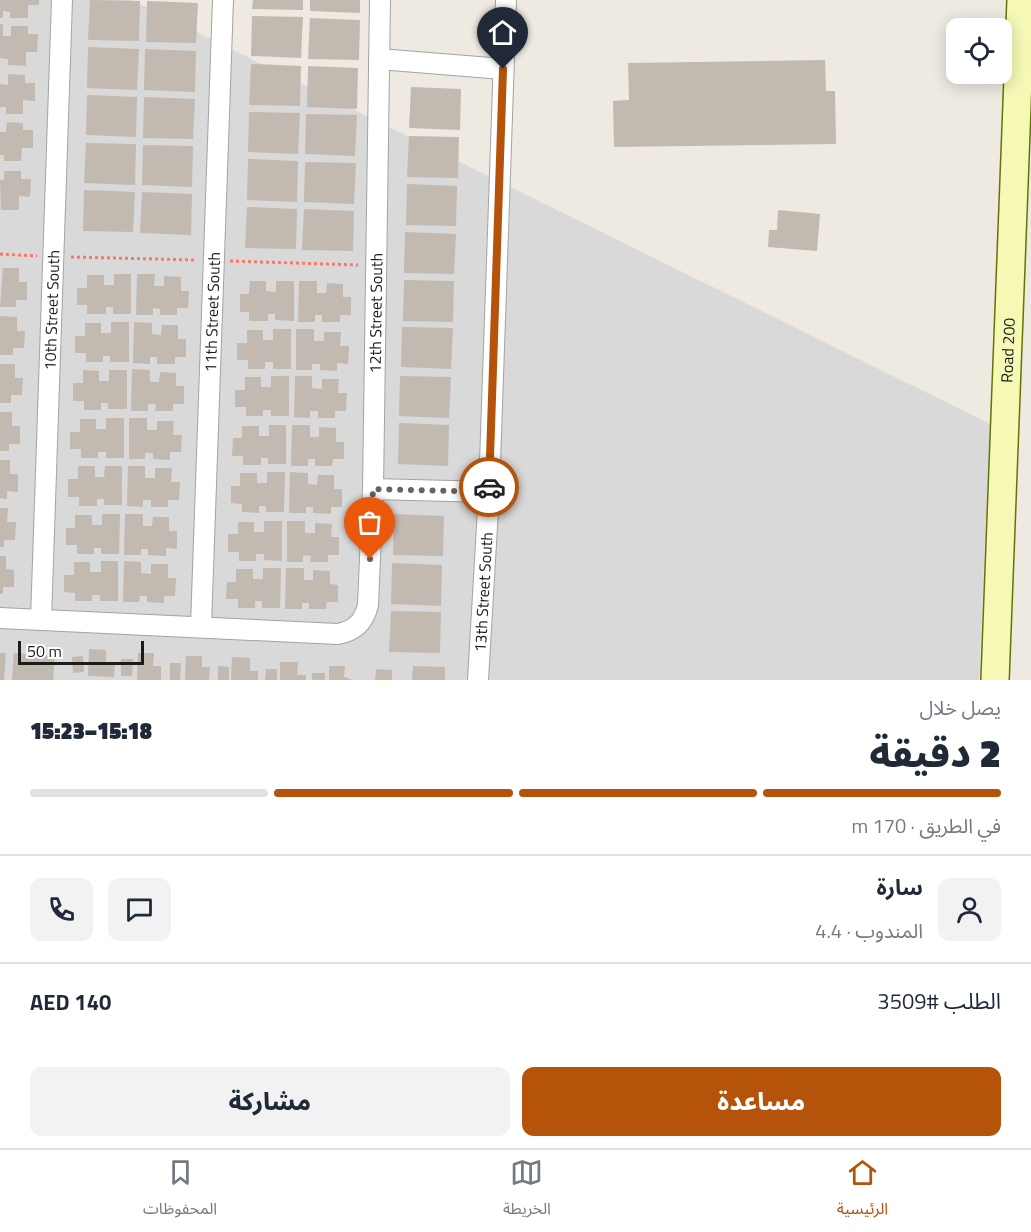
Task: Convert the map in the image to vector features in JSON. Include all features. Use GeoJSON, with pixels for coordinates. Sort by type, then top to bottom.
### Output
{"type":"FeatureCollection","features":[{"type":"Feature","properties":{"kind":"main road","name":"Road 200"},"geometry":{"type":"LineString","coordinates":[[994,678],[1024,10]]}},
{"type":"Feature","properties":{"kind":"street","name":"10th Street South"},"geometry":{"type":"LineString","coordinates":[[41,620],[62,0]]}},
{"type":"Feature","properties":{"kind":"street","name":"11th Street South"},"geometry":{"type":"LineString","coordinates":[[201,626],[223,0]]}},
{"type":"Feature","properties":{"kind":"street","name":"12th Street South"},"geometry":{"type":"LineString","coordinates":[[201,626],[338,634],[358,625],[368,605],[373,489],[380,0]]}},
{"type":"Feature","properties":{"kind":"street","name":"13th Street South"},"geometry":{"type":"LineString","coordinates":[[478,680],[489,492],[506,0]]}},
{"type":"Feature","properties":{"kind":"street"},"geometry":{"type":"LineString","coordinates":[[379,59],[503,69]]}},
{"type":"Feature","properties":{"kind":"street"},"geometry":{"type":"LineString","coordinates":[[373,489],[489,492]]}},
{"type":"Feature","properties":{"kind":"street"},"geometry":{"type":"LineString","coordinates":[[0,618],[201,626]]}},
{"type":"Feature","properties":{"kind":"path"},"geometry":{"type":"LineString","coordinates":[[0,254],[375,266]]}},
{"type":"Feature","properties":{"kind":"shaded area"},"geometry":{"type":"Polygon","coordinates":[[[0,0],[132,0],[990,424],[979,680],[0,680],[0,0]]]}},
{"type":"Feature","properties":{"kind":"building"},"geometry":{"type":"Polygon","coordinates":[[[0,0],[39,0],[39,5],[28,5],[28,18],[10,18],[10,12],[3,11],[3,18],[0,18],[0,0]]]}},
{"type":"Feature","properties":{"kind":"building"},"geometry":{"type":"Polygon","coordinates":[[[90,0],[140,1],[139,41],[88,40],[90,0]]]}},
{"type":"Feature","properties":{"kind":"building"},"geometry":{"type":"Polygon","coordinates":[[[253,0],[303,0],[303,10],[252,9],[253,0]]]}},
{"type":"Feature","properties":{"kind":"building"},"geometry":{"type":"Polygon","coordinates":[[[310,0],[360,0],[360,13],[310,11],[310,0]]]}},
{"type":"Feature","properties":{"kind":"building"},"geometry":{"type":"Polygon","coordinates":[[[147,1],[198,3],[196,43],[146,42],[147,1]]]}},
{"type":"Feature","properties":{"kind":"building"},"geometry":{"type":"Polygon","coordinates":[[[252,16],[303,17],[301,58],[251,56],[252,16]]]}},
{"type":"Feature","properties":{"kind":"building"},"geometry":{"type":"Polygon","coordinates":[[[310,18],[360,20],[359,60],[308,59],[310,18]]]}},
{"type":"Feature","properties":{"kind":"building"},"geometry":{"type":"Polygon","coordinates":[[[0,24],[3,24],[3,36],[11,36],[11,26],[28,26],[28,34],[38,34],[37,52],[26,52],[26,66],[8,65],[8,59],[0,58],[0,24]]]}},
{"type":"Feature","properties":{"kind":"building"},"geometry":{"type":"Polygon","coordinates":[[[88,47],[139,49],[137,90],[87,88],[88,47]]]}},
{"type":"Feature","properties":{"kind":"building"},"geometry":{"type":"Polygon","coordinates":[[[145,49],[196,51],[195,92],[144,90],[145,49]]]}},
{"type":"Feature","properties":{"kind":"building"},"geometry":{"type":"Polygon","coordinates":[[[825,60],[826,91],[835,91],[836,144],[614,147],[613,101],[629,100],[628,63],[825,60]]]}},
{"type":"Feature","properties":{"kind":"building"},"geometry":{"type":"Polygon","coordinates":[[[251,64],[301,66],[300,106],[249,105],[251,64]]]}},
{"type":"Feature","properties":{"kind":"building"},"geometry":{"type":"Polygon","coordinates":[[[308,66],[358,68],[357,109],[307,107],[308,66]]]}},
{"type":"Feature","properties":{"kind":"building"},"geometry":{"type":"Polygon","coordinates":[[[8,74],[25,75],[25,83],[35,83],[35,101],[23,100],[23,114],[6,114],[6,107],[0,107],[0,84],[8,85],[8,74]]]}},
{"type":"Feature","properties":{"kind":"building"},"geometry":{"type":"Polygon","coordinates":[[[411,87],[461,89],[460,130],[409,128],[411,87]]]}},
{"type":"Feature","properties":{"kind":"building"},"geometry":{"type":"Polygon","coordinates":[[[87,95],[137,97],[136,137],[86,135],[87,95]]]}},
{"type":"Feature","properties":{"kind":"building"},"geometry":{"type":"Polygon","coordinates":[[[144,97],[195,99],[193,139],[143,138],[144,97]]]}},
{"type":"Feature","properties":{"kind":"building"},"geometry":{"type":"Polygon","coordinates":[[[249,112],[300,113],[298,154],[248,152],[249,112]]]}},
{"type":"Feature","properties":{"kind":"building"},"geometry":{"type":"Polygon","coordinates":[[[306,114],[357,115],[355,156],[305,154],[306,114]]]}},
{"type":"Feature","properties":{"kind":"building"},"geometry":{"type":"Polygon","coordinates":[[[7,122],[23,123],[23,130],[33,130],[33,148],[22,148],[21,161],[4,161],[4,155],[0,155],[0,132],[6,132],[7,122]]]}},
{"type":"Feature","properties":{"kind":"building"},"geometry":{"type":"Polygon","coordinates":[[[409,136],[459,137],[458,178],[407,177],[409,136]]]}},
{"type":"Feature","properties":{"kind":"building"},"geometry":{"type":"Polygon","coordinates":[[[86,143],[136,144],[135,185],[84,183],[86,143]]]}},
{"type":"Feature","properties":{"kind":"building"},"geometry":{"type":"Polygon","coordinates":[[[143,145],[193,146],[192,187],[142,185],[143,145]]]}},
{"type":"Feature","properties":{"kind":"building"},"geometry":{"type":"Polygon","coordinates":[[[248,159],[298,161],[297,202],[247,200],[248,159]]]}},
{"type":"Feature","properties":{"kind":"building"},"geometry":{"type":"Polygon","coordinates":[[[305,162],[356,163],[354,204],[304,202],[305,162]]]}},
{"type":"Feature","properties":{"kind":"building"},"geometry":{"type":"Polygon","coordinates":[[[4,171],[21,171],[21,179],[31,179],[30,197],[19,196],[19,210],[1,210],[0,180],[4,180],[4,171]]]}},
{"type":"Feature","properties":{"kind":"building"},"geometry":{"type":"Polygon","coordinates":[[[407,184],[457,186],[456,226],[406,225],[407,184]]]}},
{"type":"Feature","properties":{"kind":"building"},"geometry":{"type":"Polygon","coordinates":[[[84,190],[135,192],[133,232],[83,231],[84,190]]]}},
{"type":"Feature","properties":{"kind":"building"},"geometry":{"type":"Polygon","coordinates":[[[142,192],[192,194],[191,235],[140,233],[142,192]]]}},
{"type":"Feature","properties":{"kind":"building"},"geometry":{"type":"Polygon","coordinates":[[[247,207],[297,209],[296,249],[245,248],[247,207]]]}},
{"type":"Feature","properties":{"kind":"building"},"geometry":{"type":"Polygon","coordinates":[[[304,209],[354,211],[353,251],[302,250],[304,209]]]}},
{"type":"Feature","properties":{"kind":"building"},"geometry":{"type":"Polygon","coordinates":[[[778,210],[820,214],[817,251],[768,247],[769,230],[777,230],[778,210]]]}},
{"type":"Feature","properties":{"kind":"building"},"geometry":{"type":"Polygon","coordinates":[[[405,232],[456,234],[454,274],[404,273],[405,232]]]}},
{"type":"Feature","properties":{"kind":"building"},"geometry":{"type":"Polygon","coordinates":[[[3,268],[19,268],[19,282],[27,282],[27,300],[16,300],[16,307],[0,307],[3,268]]]}},
{"type":"Feature","properties":{"kind":"building"},"geometry":{"type":"Polygon","coordinates":[[[114,274],[131,274],[131,314],[113,314],[113,307],[106,307],[106,314],[87,314],[87,305],[77,305],[77,288],[87,288],[87,275],[104,275],[104,285],[114,285],[114,274]]]}},
{"type":"Feature","properties":{"kind":"building"},"geometry":{"type":"Polygon","coordinates":[[[137,274],[155,274],[154,286],[164,286],[164,276],[181,277],[181,291],[189,291],[188,308],[177,308],[177,315],[160,315],[160,309],[153,308],[153,315],[136,315],[137,274]]]}},
{"type":"Feature","properties":{"kind":"building"},"geometry":{"type":"Polygon","coordinates":[[[404,280],[454,281],[453,322],[403,321],[404,280]]]}},
{"type":"Feature","properties":{"kind":"building"},"geometry":{"type":"Polygon","coordinates":[[[250,281],[266,281],[266,291],[276,292],[276,281],[294,281],[294,321],[275,320],[275,314],[268,314],[268,321],[249,321],[249,312],[240,312],[240,294],[249,294],[250,281]]]}},
{"type":"Feature","properties":{"kind":"building"},"geometry":{"type":"Polygon","coordinates":[[[299,281],[317,281],[317,293],[326,293],[327,283],[343,284],[343,297],[351,297],[351,315],[340,315],[340,322],[322,322],[322,315],[315,315],[315,322],[298,322],[299,281]]]}},
{"type":"Feature","properties":{"kind":"building"},"geometry":{"type":"Polygon","coordinates":[[[0,316],[17,317],[17,331],[25,331],[24,348],[13,348],[13,355],[0,355],[0,316]]]}},
{"type":"Feature","properties":{"kind":"building"},"geometry":{"type":"Polygon","coordinates":[[[111,322],[129,322],[129,362],[110,362],[110,356],[103,356],[103,362],[86,362],[86,353],[75,353],[75,336],[85,336],[85,323],[101,323],[101,333],[111,333],[111,322]]]}},
{"type":"Feature","properties":{"kind":"building"},"geometry":{"type":"Polygon","coordinates":[[[134,322],[152,323],[152,334],[161,335],[162,325],[178,325],[178,339],[186,339],[186,357],[175,357],[175,364],[157,364],[157,357],[150,357],[150,364],[133,363],[134,322]]]}},
{"type":"Feature","properties":{"kind":"building"},"geometry":{"type":"Polygon","coordinates":[[[402,327],[453,328],[451,369],[401,367],[402,327]]]}},
{"type":"Feature","properties":{"kind":"building"},"geometry":{"type":"Polygon","coordinates":[[[273,329],[291,329],[291,369],[273,369],[273,362],[265,362],[265,369],[248,369],[248,360],[237,360],[237,343],[247,343],[247,330],[263,330],[263,340],[273,340],[273,329]]]}},
{"type":"Feature","properties":{"kind":"building"},"geometry":{"type":"Polygon","coordinates":[[[296,329],[314,329],[314,341],[324,341],[324,332],[341,332],[340,346],[349,346],[348,364],[337,363],[337,371],[320,370],[320,364],[312,364],[312,370],[296,370],[296,329]]]}},
{"type":"Feature","properties":{"kind":"building"},"geometry":{"type":"Polygon","coordinates":[[[0,364],[15,364],[15,378],[23,378],[22,395],[11,395],[11,403],[0,403],[0,364]]]}},
{"type":"Feature","properties":{"kind":"building"},"geometry":{"type":"Polygon","coordinates":[[[132,369],[150,370],[150,382],[159,382],[160,372],[176,373],[176,386],[184,386],[184,404],[173,404],[173,411],[155,411],[156,404],[148,404],[148,411],[131,411],[132,369]]]}},
{"type":"Feature","properties":{"kind":"building"},"geometry":{"type":"Polygon","coordinates":[[[83,370],[99,371],[99,381],[109,381],[109,370],[127,370],[127,409],[108,409],[108,403],[101,403],[101,410],[84,410],[84,401],[73,401],[73,383],[83,383],[83,370]]]}},
{"type":"Feature","properties":{"kind":"building"},"geometry":{"type":"Polygon","coordinates":[[[271,376],[289,376],[289,416],[271,416],[271,410],[263,410],[263,416],[246,416],[246,407],[235,407],[235,390],[245,390],[245,377],[261,377],[261,387],[271,387],[271,376]]]}},
{"type":"Feature","properties":{"kind":"building"},"geometry":{"type":"Polygon","coordinates":[[[295,376],[312,376],[312,388],[322,389],[322,379],[339,379],[338,393],[347,393],[346,411],[335,411],[335,418],[318,418],[318,411],[310,411],[310,418],[294,417],[295,376]]]}},
{"type":"Feature","properties":{"kind":"building"},"geometry":{"type":"Polygon","coordinates":[[[400,376],[451,377],[449,418],[399,416],[400,376]]]}},
{"type":"Feature","properties":{"kind":"building"},"geometry":{"type":"Polygon","coordinates":[[[0,412],[12,412],[12,426],[20,426],[20,444],[9,444],[9,451],[0,451],[0,412]]]}},
{"type":"Feature","properties":{"kind":"building"},"geometry":{"type":"Polygon","coordinates":[[[106,418],[124,418],[124,458],[106,458],[106,452],[98,452],[98,458],[81,458],[81,449],[70,449],[70,432],[80,432],[80,419],[96,419],[96,429],[106,429],[106,418]]]}},
{"type":"Feature","properties":{"kind":"building"},"geometry":{"type":"Polygon","coordinates":[[[129,418],[147,418],[147,430],[157,430],[157,421],[174,421],[173,435],[182,435],[181,452],[170,452],[170,460],[153,459],[153,453],[145,453],[145,459],[129,459],[129,418]]]}},
{"type":"Feature","properties":{"kind":"building"},"geometry":{"type":"Polygon","coordinates":[[[399,423],[449,425],[448,466],[398,464],[399,423]]]}},
{"type":"Feature","properties":{"kind":"building"},"geometry":{"type":"Polygon","coordinates":[[[269,425],[286,425],[286,464],[268,464],[268,458],[261,458],[261,465],[243,465],[243,456],[232,456],[233,438],[242,438],[242,426],[259,426],[259,436],[269,436],[269,425]]]}},
{"type":"Feature","properties":{"kind":"building"},"geometry":{"type":"Polygon","coordinates":[[[292,425],[310,425],[310,437],[319,437],[319,427],[336,428],[336,442],[344,442],[344,459],[333,459],[332,466],[315,466],[315,459],[308,459],[308,466],[291,466],[292,425]]]}},
{"type":"Feature","properties":{"kind":"building"},"geometry":{"type":"Polygon","coordinates":[[[0,460],[10,460],[10,474],[18,474],[18,492],[7,491],[7,499],[0,498],[0,460]]]}},
{"type":"Feature","properties":{"kind":"building"},"geometry":{"type":"Polygon","coordinates":[[[78,466],[95,466],[95,477],[104,477],[105,466],[122,466],[122,505],[104,505],[104,499],[97,499],[97,506],[79,506],[79,497],[68,497],[68,479],[78,479],[78,466]]]}},
{"type":"Feature","properties":{"kind":"building"},"geometry":{"type":"Polygon","coordinates":[[[128,466],[145,466],[145,478],[155,478],[155,468],[172,468],[171,482],[180,482],[179,500],[168,500],[168,507],[151,507],[151,500],[143,500],[143,507],[127,506],[128,466]]]}},
{"type":"Feature","properties":{"kind":"building"},"geometry":{"type":"Polygon","coordinates":[[[267,472],[285,472],[284,512],[266,512],[266,506],[259,506],[259,513],[242,512],[242,504],[231,503],[231,486],[240,486],[240,473],[257,473],[257,483],[267,483],[267,472]]]}},
{"type":"Feature","properties":{"kind":"building"},"geometry":{"type":"Polygon","coordinates":[[[290,472],[308,473],[308,484],[317,485],[318,475],[334,475],[334,489],[342,489],[342,507],[331,507],[331,514],[313,513],[313,507],[306,507],[306,513],[289,513],[290,472]]]}},
{"type":"Feature","properties":{"kind":"building"},"geometry":{"type":"Polygon","coordinates":[[[0,508],[8,508],[7,522],[16,522],[15,540],[4,540],[4,547],[0,547],[0,508]]]}},
{"type":"Feature","properties":{"kind":"building"},"geometry":{"type":"Polygon","coordinates":[[[102,514],[120,514],[119,554],[101,554],[101,548],[94,548],[94,554],[77,554],[77,545],[66,545],[66,528],[75,528],[75,515],[92,515],[92,525],[102,525],[102,514]]]}},
{"type":"Feature","properties":{"kind":"building"},"geometry":{"type":"Polygon","coordinates":[[[125,514],[143,514],[143,526],[152,526],[153,517],[169,517],[169,531],[177,531],[177,549],[166,548],[166,556],[148,555],[148,549],[141,549],[141,555],[124,555],[125,514]]]}},
{"type":"Feature","properties":{"kind":"building"},"geometry":{"type":"Polygon","coordinates":[[[394,514],[444,516],[443,556],[393,555],[394,514]]]}},
{"type":"Feature","properties":{"kind":"building"},"geometry":{"type":"Polygon","coordinates":[[[264,521],[282,521],[282,561],[264,560],[264,554],[256,554],[256,561],[239,561],[239,552],[228,552],[228,534],[238,534],[238,522],[254,522],[254,532],[264,532],[264,521]]]}},
{"type":"Feature","properties":{"kind":"building"},"geometry":{"type":"Polygon","coordinates":[[[287,521],[305,521],[305,533],[315,533],[315,523],[332,524],[331,537],[339,537],[339,555],[328,555],[328,562],[310,562],[311,556],[303,555],[303,562],[287,562],[287,521]]]}},
{"type":"Feature","properties":{"kind":"building"},"geometry":{"type":"Polygon","coordinates":[[[0,556],[6,556],[6,569],[14,570],[14,587],[3,587],[3,594],[0,594],[0,556]]]}},
{"type":"Feature","properties":{"kind":"building"},"geometry":{"type":"Polygon","coordinates":[[[101,561],[118,561],[118,601],[100,601],[100,595],[92,595],[92,601],[75,601],[75,593],[64,592],[64,575],[74,575],[74,562],[90,562],[90,572],[101,572],[101,561]]]}},
{"type":"Feature","properties":{"kind":"building"},"geometry":{"type":"Polygon","coordinates":[[[124,561],[141,562],[141,573],[151,574],[151,564],[168,564],[168,578],[176,578],[175,596],[164,596],[164,603],[147,602],[147,596],[140,596],[139,602],[123,602],[124,561]]]}},
{"type":"Feature","properties":{"kind":"building"},"geometry":{"type":"Polygon","coordinates":[[[392,563],[442,565],[441,606],[391,604],[392,563]]]}},
{"type":"Feature","properties":{"kind":"building"},"geometry":{"type":"Polygon","coordinates":[[[263,568],[281,568],[280,608],[262,608],[262,601],[255,601],[255,608],[238,608],[238,599],[226,599],[227,582],[236,582],[236,569],[253,569],[253,579],[263,579],[263,568]]]}},
{"type":"Feature","properties":{"kind":"building"},"geometry":{"type":"Polygon","coordinates":[[[286,568],[304,568],[304,580],[313,580],[313,570],[330,571],[330,584],[338,585],[338,602],[327,602],[326,609],[309,609],[309,603],[302,603],[302,609],[285,609],[286,568]]]}},
{"type":"Feature","properties":{"kind":"building"},"geometry":{"type":"Polygon","coordinates":[[[391,611],[441,612],[440,653],[389,652],[391,611]]]}},
{"type":"Feature","properties":{"kind":"building"},"geometry":{"type":"Polygon","coordinates":[[[89,649],[106,650],[106,662],[115,662],[114,677],[88,676],[89,649]]]}},
{"type":"Feature","properties":{"kind":"building"},"geometry":{"type":"Polygon","coordinates":[[[0,653],[6,653],[4,680],[0,680],[0,653]]]}},
{"type":"Feature","properties":{"kind":"building"},"geometry":{"type":"Polygon","coordinates":[[[14,653],[55,656],[53,680],[12,680],[14,653]]]}},
{"type":"Feature","properties":{"kind":"building"},"geometry":{"type":"Polygon","coordinates":[[[138,653],[154,653],[153,666],[161,666],[161,680],[137,680],[138,653]]]}},
{"type":"Feature","properties":{"kind":"building"},"geometry":{"type":"Polygon","coordinates":[[[83,656],[84,672],[73,673],[72,657],[83,656]]]}},
{"type":"Feature","properties":{"kind":"building"},"geometry":{"type":"Polygon","coordinates":[[[186,656],[202,656],[202,667],[210,667],[209,680],[185,680],[186,656]]]}},
{"type":"Feature","properties":{"kind":"building"},"geometry":{"type":"Polygon","coordinates":[[[232,657],[250,658],[250,671],[258,671],[258,680],[231,680],[232,657]]]}},
{"type":"Feature","properties":{"kind":"building"},"geometry":{"type":"Polygon","coordinates":[[[121,659],[133,659],[132,676],[121,676],[121,659]]]}},
{"type":"Feature","properties":{"kind":"building"},"geometry":{"type":"Polygon","coordinates":[[[280,662],[298,662],[297,675],[306,675],[306,680],[280,680],[280,662]]]}},
{"type":"Feature","properties":{"kind":"building"},"geometry":{"type":"Polygon","coordinates":[[[170,663],[181,663],[180,680],[170,680],[170,663]]]}},
{"type":"Feature","properties":{"kind":"building"},"geometry":{"type":"Polygon","coordinates":[[[218,666],[229,667],[229,680],[218,680],[218,666]]]}},
{"type":"Feature","properties":{"kind":"building"},"geometry":{"type":"Polygon","coordinates":[[[329,666],[345,666],[344,677],[353,680],[329,680],[329,666]]]}},
{"type":"Feature","properties":{"kind":"building"},"geometry":{"type":"Polygon","coordinates":[[[413,666],[445,667],[445,680],[412,680],[413,666]]]}},
{"type":"Feature","properties":{"kind":"building"},"geometry":{"type":"Polygon","coordinates":[[[266,669],[277,669],[277,680],[265,680],[266,669]]]}},
{"type":"Feature","properties":{"kind":"building"},"geometry":{"type":"Polygon","coordinates":[[[376,669],[392,670],[392,680],[375,680],[376,669]]]}},
{"type":"Feature","properties":{"kind":"building"},"geometry":{"type":"Polygon","coordinates":[[[312,673],[325,673],[325,680],[312,680],[312,673]]]}},
{"type":"Feature","properties":{"kind":"way so far"},"geometry":{"type":"LineString","coordinates":[[370,559],[373,489],[489,492],[489,487]]}},
{"type":"Feature","properties":{"kind":"route"},"geometry":{"type":"LineString","coordinates":[[489,487],[503,69]]}}]}
